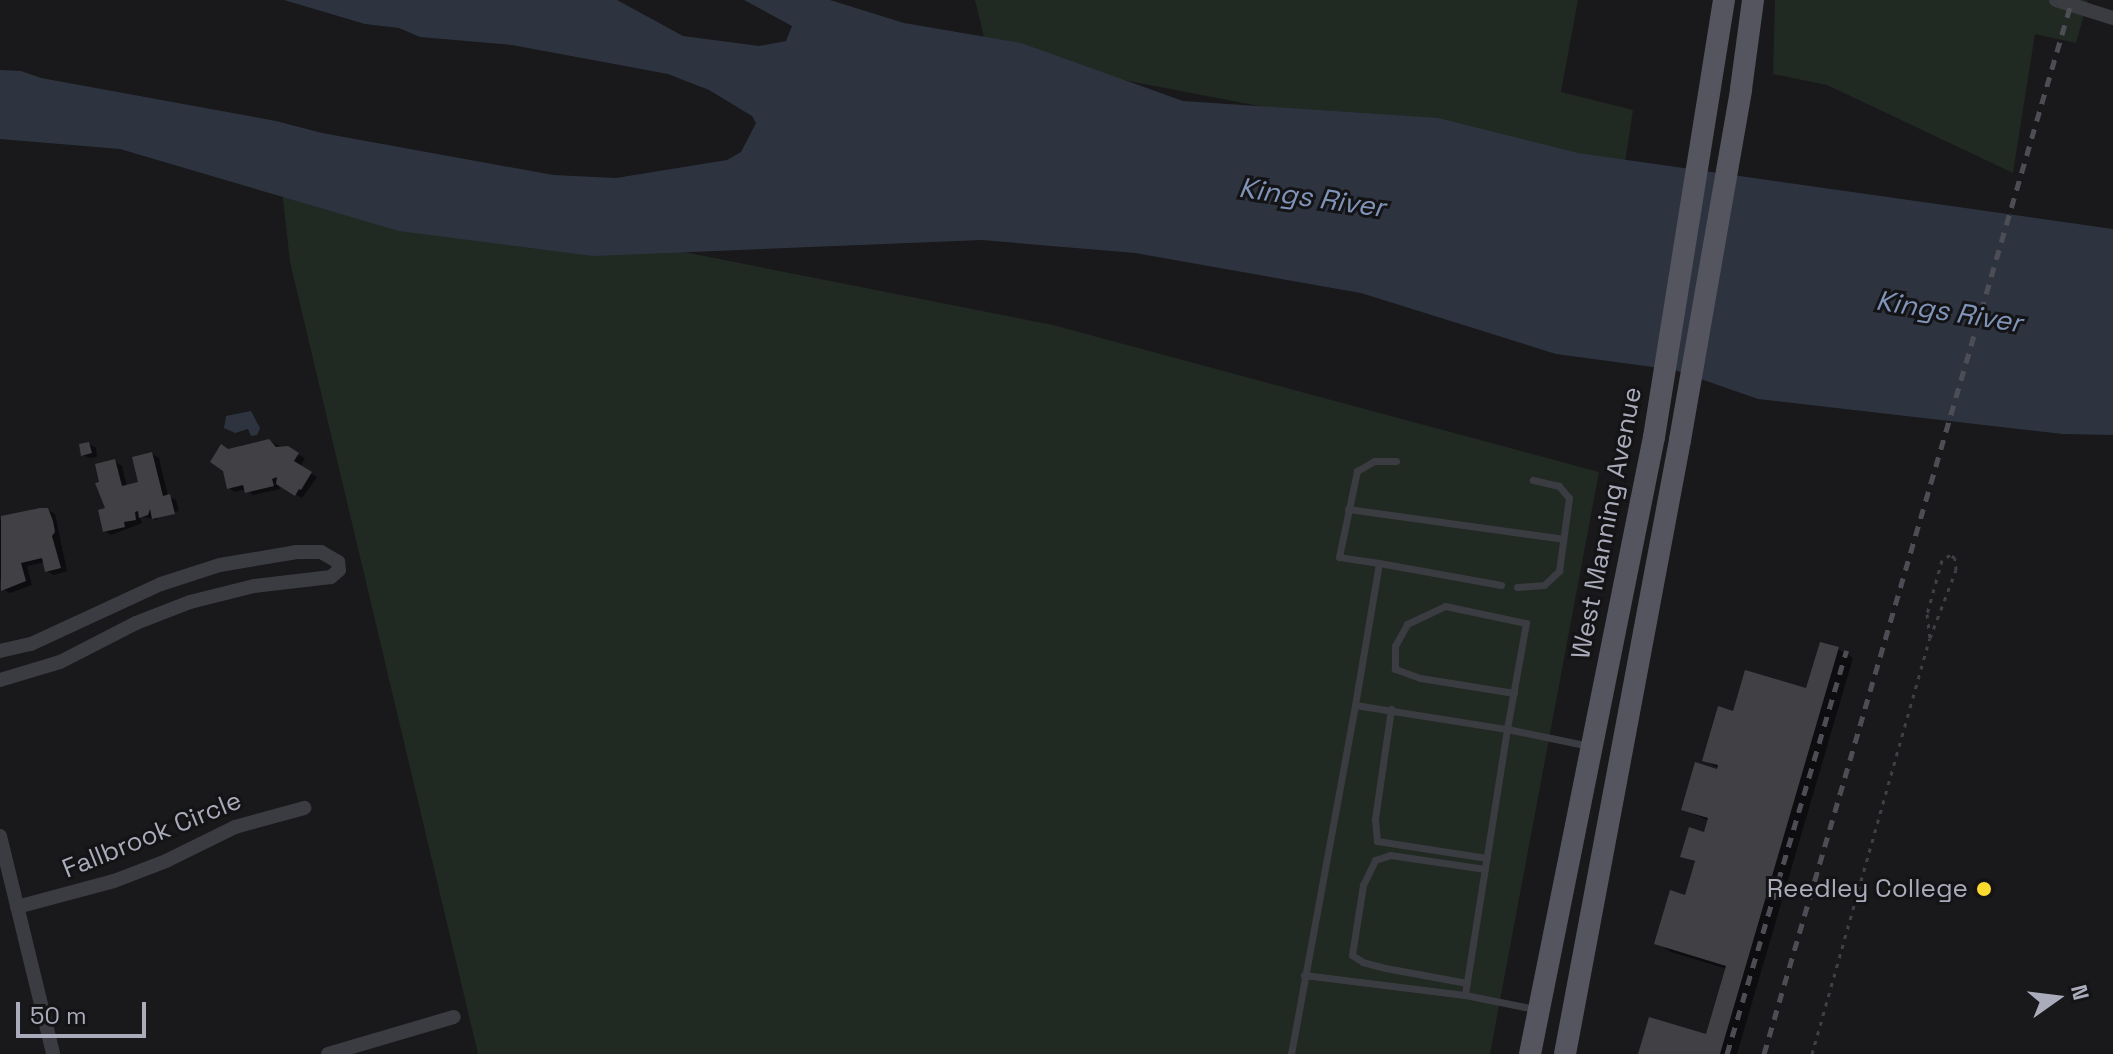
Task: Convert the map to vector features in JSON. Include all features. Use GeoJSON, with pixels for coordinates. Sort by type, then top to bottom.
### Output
{"type":"FeatureCollection","features":[{"type":"Feature","properties":{"kind":"main road","name":"West Manning Avenue"},"geometry":{"type":"LineString","coordinates":[[1530,1054],[1654,437],[1724,0]]}},
{"type":"Feature","properties":{"kind":"main road"},"geometry":{"type":"LineString","coordinates":[[1565,1054],[1680,440],[1741,89],[1753,0]]}},
{"type":"Feature","properties":{"kind":"street"},"geometry":{"type":"LineString","coordinates":[[2056,0],[2113,18]]}},
{"type":"Feature","properties":{"kind":"street"},"geometry":{"type":"LineString","coordinates":[[0,651],[31,644],[161,584],[220,565],[297,552],[321,552],[338,562],[339,570],[331,577],[254,586],[190,602],[136,623],[60,662],[0,680]]}},
{"type":"Feature","properties":{"kind":"street","name":"Fallbrook Circle"},"geometry":{"type":"LineString","coordinates":[[17,907],[114,881],[166,861],[235,827],[304,808]]}},
{"type":"Feature","properties":{"kind":"street"},"geometry":{"type":"LineString","coordinates":[[0,836],[53,1054]]}},
{"type":"Feature","properties":{"kind":"street"},"geometry":{"type":"LineString","coordinates":[[328,1054],[454,1017]]}},
{"type":"Feature","properties":{"kind":"lane"},"geometry":{"type":"LineString","coordinates":[[1396,461],[1374,461],[1357,471],[1339,557],[1501,585]]}},
{"type":"Feature","properties":{"kind":"lane"},"geometry":{"type":"LineString","coordinates":[[1517,587],[1544,585],[1559,571],[1569,498],[1559,486],[1533,480]]}},
{"type":"Feature","properties":{"kind":"lane"},"geometry":{"type":"LineString","coordinates":[[1348,509],[1563,539]]}},
{"type":"Feature","properties":{"kind":"lane"},"geometry":{"type":"LineString","coordinates":[[1291,1054],[1379,563]]}},
{"type":"Feature","properties":{"kind":"lane"},"geometry":{"type":"LineString","coordinates":[[1465,995],[1526,623],[1445,606],[1407,624],[1395,646],[1395,669],[1420,678],[1514,693]]}},
{"type":"Feature","properties":{"kind":"lane"},"geometry":{"type":"LineString","coordinates":[[1355,705],[1591,746]]}},
{"type":"Feature","properties":{"kind":"lane"},"geometry":{"type":"LineString","coordinates":[[1391,709],[1375,819],[1377,841],[1487,858]]}},
{"type":"Feature","properties":{"kind":"lane"},"geometry":{"type":"LineString","coordinates":[[1467,983],[1374,965],[1352,955],[1368,870],[1375,860],[1390,855],[1485,869]]}},
{"type":"Feature","properties":{"kind":"lane"},"geometry":{"type":"LineString","coordinates":[[1304,975],[1465,995],[1537,1010]]}},
{"type":"Feature","properties":{"kind":"path"},"geometry":{"type":"LineString","coordinates":[[1812,1054],[1930,638],[1956,570],[1955,558],[1950,555],[1942,560],[1927,614],[1930,638]]}},
{"type":"Feature","properties":{"kind":"shaded area"},"geometry":{"type":"Polygon","coordinates":[[[975,0],[1578,0],[1561,92],[1633,110],[1623,176],[988,54],[975,0]]]}},
{"type":"Feature","properties":{"kind":"shaded area"},"geometry":{"type":"Polygon","coordinates":[[[1775,0],[2088,1],[2076,43],[2035,34],[2013,173],[1827,85],[1773,74],[1775,0]]]}},
{"type":"Feature","properties":{"kind":"shaded area"},"geometry":{"type":"Polygon","coordinates":[[[280,172],[1053,325],[1599,472],[1490,1054],[478,1054],[290,262],[280,172]]]}},
{"type":"Feature","properties":{"kind":"water","name":"Kings River"},"geometry":{"type":"Polygon","coordinates":[[[284,0],[617,0],[683,36],[759,46],[786,41],[792,26],[744,0],[830,0],[904,23],[1021,43],[1183,101],[1438,118],[1578,153],[2113,229],[2113,435],[2063,434],[1758,399],[1675,370],[1556,354],[1361,293],[1135,253],[982,240],[593,256],[399,231],[120,149],[0,139],[0,70],[21,71],[41,78],[276,121],[322,133],[553,175],[616,178],[727,160],[741,152],[756,123],[752,116],[709,90],[668,74],[512,45],[420,37],[399,28],[365,24],[284,0]]]}},
{"type":"Feature","properties":{"kind":"water"},"geometry":{"type":"Polygon","coordinates":[[[251,411],[260,428],[257,435],[251,436],[248,429],[235,433],[224,428],[226,416],[251,411]]]}},
{"type":"Feature","properties":{"kind":"building"},"geometry":{"type":"Polygon","coordinates":[[[269,439],[276,447],[288,446],[299,453],[294,461],[312,472],[301,490],[295,496],[276,484],[277,477],[272,479],[274,486],[245,493],[243,485],[227,489],[223,471],[210,462],[221,444],[228,449],[269,439]]]}},
{"type":"Feature","properties":{"kind":"building"},"geometry":{"type":"Polygon","coordinates":[[[89,442],[92,453],[81,456],[79,444],[89,442]]]}},
{"type":"Feature","properties":{"kind":"building"},"geometry":{"type":"Polygon","coordinates":[[[152,452],[163,496],[170,494],[175,514],[152,519],[150,509],[148,515],[139,518],[138,511],[135,512],[136,520],[124,522],[125,527],[103,532],[98,510],[105,508],[95,483],[99,482],[95,464],[115,459],[122,486],[138,482],[132,457],[152,452]]]}},
{"type":"Feature","properties":{"kind":"building"},"geometry":{"type":"Polygon","coordinates":[[[48,508],[53,521],[55,532],[52,536],[61,568],[45,572],[42,558],[21,563],[26,581],[1,591],[1,516],[48,508]]]}},
{"type":"Feature","properties":{"kind":"building"},"geometry":{"type":"Polygon","coordinates":[[[1820,642],[1839,647],[1720,1054],[1638,1054],[1649,1017],[1706,1034],[1726,966],[1654,944],[1670,890],[1685,895],[1695,861],[1680,857],[1689,827],[1704,832],[1708,818],[1681,810],[1695,762],[1717,769],[1718,765],[1702,761],[1718,706],[1733,711],[1745,670],[1806,688],[1820,642]]]}},
{"type":"Feature","properties":{"kind":"railway"},"geometry":{"type":"LineString","coordinates":[[1764,1054],[2072,0]]}},
{"type":"Feature","properties":{"kind":"railway"},"geometry":{"type":"LineString","coordinates":[[1727,1054],[1847,650]]}},
{"type":"Feature","properties":{"kind":"place","name":"Reedley College"},"geometry":{"type":"Point","coordinates":[1984,889]}}]}
